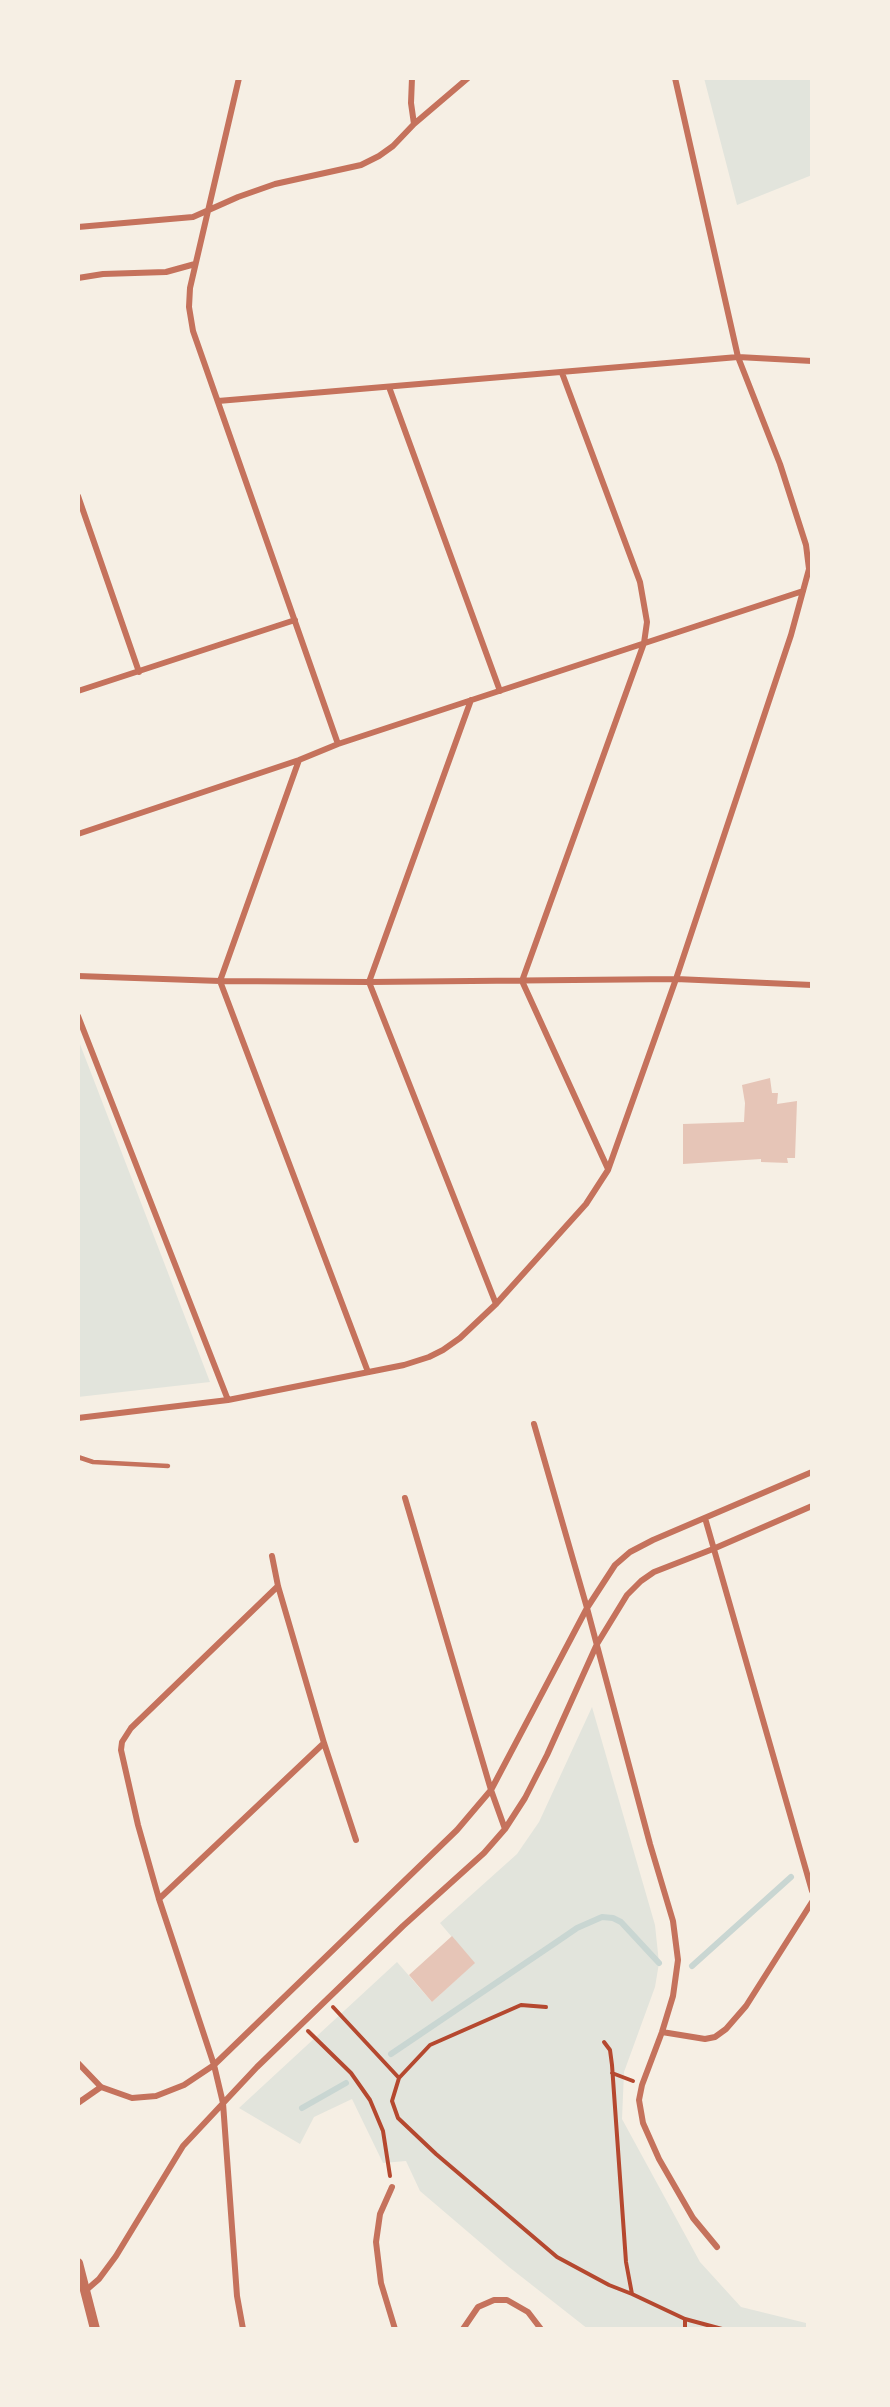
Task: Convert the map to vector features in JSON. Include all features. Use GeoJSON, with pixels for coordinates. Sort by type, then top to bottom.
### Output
{"type":"FeatureCollection","features":[{"type":"Feature","properties":{"kind":"street"},"geometry":{"type":"LineString","coordinates":[[239,78],[195,264],[189,307],[193,331],[338,744]]}},
{"type":"Feature","properties":{"kind":"street"},"geometry":{"type":"LineString","coordinates":[[412,78],[411,103],[414,123]]}},
{"type":"Feature","properties":{"kind":"street"},"geometry":{"type":"LineString","coordinates":[[78,227],[193,217],[274,184],[361,165],[386,151],[414,123],[468,78]]}},
{"type":"Feature","properties":{"kind":"street"},"geometry":{"type":"LineString","coordinates":[[78,1418],[228,1400],[404,1365],[443,1350],[460,1338],[496,1304],[586,1203],[608,1170],[676,979],[787,646],[809,569],[806,545],[780,464],[738,357],[675,78]]}},
{"type":"Feature","properties":{"kind":"street"},"geometry":{"type":"LineString","coordinates":[[78,278],[103,274],[166,272],[195,264]]}},
{"type":"Feature","properties":{"kind":"street"},"geometry":{"type":"LineString","coordinates":[[218,401],[738,357],[812,362]]}},
{"type":"Feature","properties":{"kind":"street"},"geometry":{"type":"LineString","coordinates":[[562,373],[640,582],[647,622],[644,643],[522,981],[608,1170]]}},
{"type":"Feature","properties":{"kind":"street"},"geometry":{"type":"LineString","coordinates":[[389,387],[500,691]]}},
{"type":"Feature","properties":{"kind":"street"},"geometry":{"type":"LineString","coordinates":[[78,496],[139,672]]}},
{"type":"Feature","properties":{"kind":"street"},"geometry":{"type":"LineString","coordinates":[[78,834],[299,760],[338,744],[803,591]]}},
{"type":"Feature","properties":{"kind":"street"},"geometry":{"type":"LineString","coordinates":[[78,691],[295,620]]}},
{"type":"Feature","properties":{"kind":"street"},"geometry":{"type":"LineString","coordinates":[[471,700],[369,982],[496,1304]]}},
{"type":"Feature","properties":{"kind":"street"},"geometry":{"type":"LineString","coordinates":[[299,760],[220,981],[368,1372]]}},
{"type":"Feature","properties":{"kind":"street"},"geometry":{"type":"LineString","coordinates":[[78,976],[220,981],[369,982],[676,979],[812,985]]}},
{"type":"Feature","properties":{"kind":"street"},"geometry":{"type":"LineString","coordinates":[[78,1016],[228,1400]]}},
{"type":"Feature","properties":{"kind":"street"},"geometry":{"type":"LineString","coordinates":[[534,1424],[597,1644],[650,1844],[674,1921],[678,1960],[673,1996],[642,2085],[639,2100],[643,2123],[659,2159],[693,2218],[717,2247]]}},
{"type":"Feature","properties":{"kind":"street"},"geometry":{"type":"LineString","coordinates":[[78,2063],[101,2087],[132,2098],[156,2096],[183,2085],[214,2065],[457,1830],[491,1790],[587,1608],[609,1573],[630,1552],[812,1472]]}},
{"type":"Feature","properties":{"kind":"street"},"geometry":{"type":"LineString","coordinates":[[405,1498],[491,1790],[505,1829]]}},
{"type":"Feature","properties":{"kind":"street"},"geometry":{"type":"LineString","coordinates":[[81,2293],[99,2279],[116,2256],[183,2146],[301,2025],[403,1926],[484,1853],[505,1829],[525,1798],[547,1755],[597,1644],[627,1595],[654,1572],[812,1506]]}},
{"type":"Feature","properties":{"kind":"street"},"geometry":{"type":"LineString","coordinates":[[705,1518],[812,1891]]}},
{"type":"Feature","properties":{"kind":"street"},"geometry":{"type":"LineString","coordinates":[[272,1556],[278,1586],[324,1743],[356,1840]]}},
{"type":"Feature","properties":{"kind":"street"},"geometry":{"type":"LineString","coordinates":[[243,2329],[237,2296],[223,2103],[214,2065],[159,1899],[138,1825],[122,1759],[122,1742],[131,1728],[278,1586]]}},
{"type":"Feature","properties":{"kind":"street"},"geometry":{"type":"LineString","coordinates":[[159,1899],[324,1743]]}},
{"type":"Feature","properties":{"kind":"street"},"geometry":{"type":"LineString","coordinates":[[662,2032],[705,2040],[715,2037],[726,2029],[746,2007],[812,1902]]}},
{"type":"Feature","properties":{"kind":"street"},"geometry":{"type":"LineString","coordinates":[[78,2103],[101,2087]]}},
{"type":"Feature","properties":{"kind":"street"},"geometry":{"type":"LineString","coordinates":[[392,2187],[380,2214],[376,2242],[381,2283],[395,2329]]}},
{"type":"Feature","properties":{"kind":"street"},"geometry":{"type":"LineString","coordinates":[[78,2263],[81,2293],[95,2329]]}},
{"type":"Feature","properties":{"kind":"street"},"geometry":{"type":"LineString","coordinates":[[463,2329],[478,2307],[494,2300],[507,2300],[528,2312],[542,2329]]}},
{"type":"Feature","properties":{"kind":"lane"},"geometry":{"type":"LineString","coordinates":[[78,1457],[93,1462],[168,1466]]}},
{"type":"Feature","properties":{"kind":"path"},"geometry":{"type":"LineString","coordinates":[[327,2000],[399,2078]]}},
{"type":"Feature","properties":{"kind":"path"},"geometry":{"type":"LineString","coordinates":[[546,2007],[521,2005],[430,2045],[399,2078],[392,2101],[398,2118],[436,2154],[557,2257],[609,2285],[685,2319],[723,2329]]}},
{"type":"Feature","properties":{"kind":"path"},"geometry":{"type":"LineString","coordinates":[[301,2025],[351,2073],[370,2100],[383,2131],[392,2187]]}},
{"type":"Feature","properties":{"kind":"path"},"geometry":{"type":"LineString","coordinates":[[604,2042],[610,2050],[626,2262],[632,2294]]}},
{"type":"Feature","properties":{"kind":"path"},"geometry":{"type":"LineString","coordinates":[[612,2073],[642,2085]]}},
{"type":"Feature","properties":{"kind":"path"},"geometry":{"type":"LineString","coordinates":[[685,2319],[685,2329]]}},
{"type":"Feature","properties":{"kind":"shaded area"},"geometry":{"type":"Polygon","coordinates":[[[704,78],[812,78],[812,175],[737,205],[704,78]]]}},
{"type":"Feature","properties":{"kind":"shaded area"},"geometry":{"type":"Polygon","coordinates":[[[78,1039],[210,1382],[78,1397],[78,1039]]]}},
{"type":"Feature","properties":{"kind":"shaded area"},"geometry":{"type":"Polygon","coordinates":[[[592,1707],[655,1925],[659,1963],[655,1987],[624,2072],[622,2119],[700,2262],[741,2307],[806,2323],[806,2329],[588,2329],[509,2267],[420,2191],[406,2161],[383,2163],[352,2099],[314,2117],[300,2144],[239,2108],[397,1962],[432,2002],[474,1963],[440,1923],[517,1854],[539,1822],[592,1707]]]}},
{"type":"Feature","properties":{"kind":"building"},"geometry":{"type":"Polygon","coordinates":[[[770,1078],[772,1093],[778,1093],[777,1104],[797,1101],[795,1158],[787,1158],[788,1163],[761,1162],[761,1159],[683,1164],[683,1124],[744,1122],[745,1103],[742,1085],[770,1078]]]}},
{"type":"Feature","properties":{"kind":"building"},"geometry":{"type":"Polygon","coordinates":[[[452,1936],[475,1963],[432,2002],[409,1975],[452,1936]]]}},
{"type":"Feature","properties":{"kind":"waterway"},"geometry":{"type":"LineString","coordinates":[[692,1966],[791,1877]]}},
{"type":"Feature","properties":{"kind":"waterway"},"geometry":{"type":"LineString","coordinates":[[391,2054],[577,1928],[602,1917],[613,1918],[621,1922],[659,1963]]}},
{"type":"Feature","properties":{"kind":"waterway"},"geometry":{"type":"LineString","coordinates":[[302,2108],[346,2083]]}}]}
